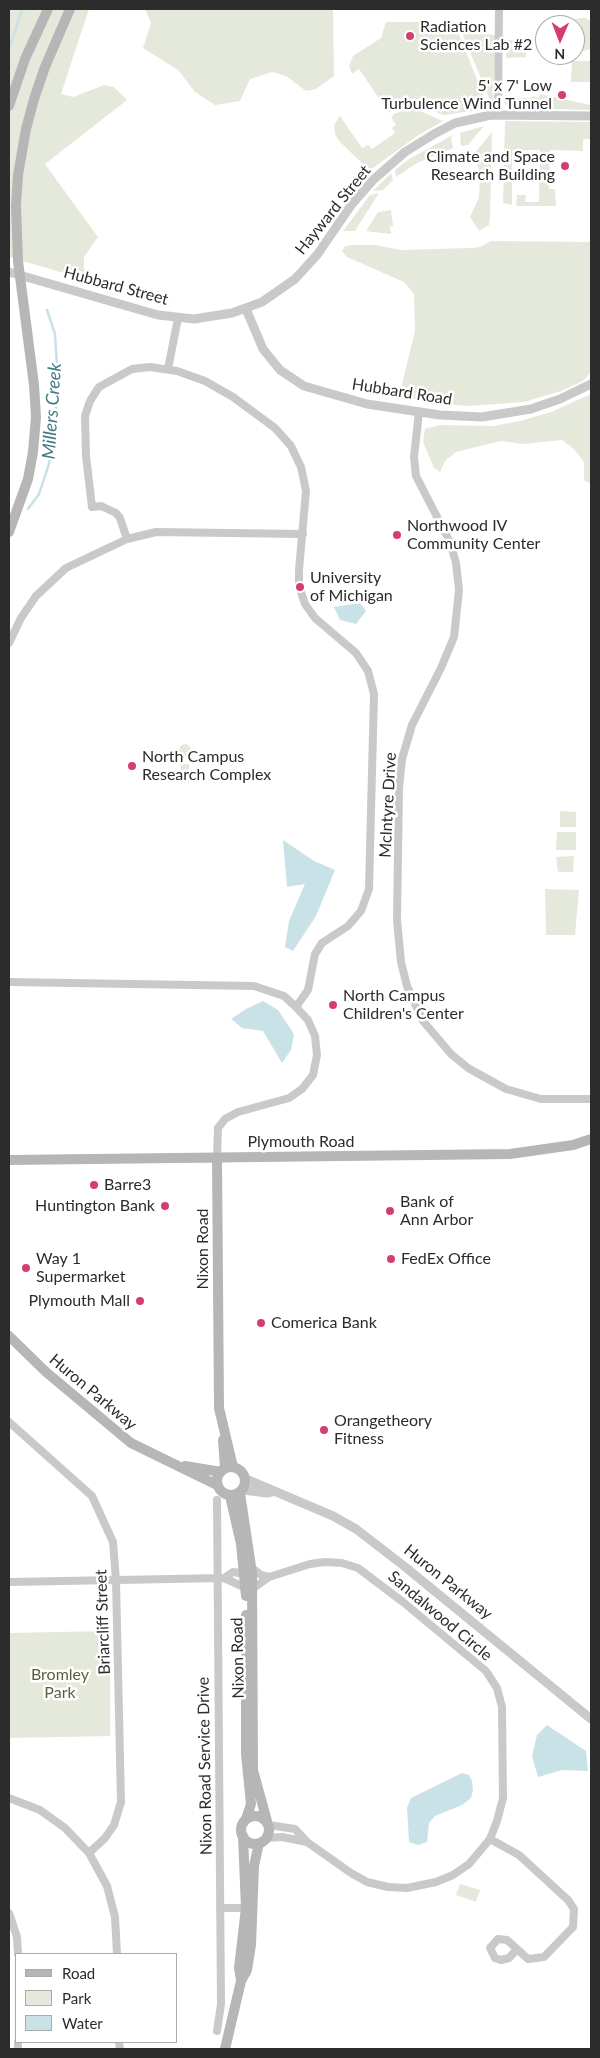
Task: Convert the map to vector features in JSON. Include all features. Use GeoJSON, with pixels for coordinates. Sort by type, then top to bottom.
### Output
{"type":"FeatureCollection","features":[{"type":"Feature","properties":{"kind":"main road"},"geometry":{"type":"LineString","coordinates":[[9,106],[25,59],[48,9]]}},
{"type":"Feature","properties":{"kind":"main road"},"geometry":{"type":"LineString","coordinates":[[9,532],[28,479],[36,418],[34,385],[19,275],[16,206],[23,144],[42,73],[70,9]]}},
{"type":"Feature","properties":{"kind":"main road","name":"Plymouth Road"},"geometry":{"type":"LineString","coordinates":[[9,1160],[510,1154],[573,1144],[591,1139]]}},
{"type":"Feature","properties":{"kind":"main road","name":"Nixon Road"},"geometry":{"type":"LineString","coordinates":[[217,1158],[219,1408],[223,1429],[226,1469]]}},
{"type":"Feature","properties":{"kind":"main road","name":"Huron Parkway"},"geometry":{"type":"LineString","coordinates":[[9,1336],[46,1372],[124,1438],[165,1461],[217,1485]]}},
{"type":"Feature","properties":{"kind":"main road","name":"Huron Parkway"},"geometry":{"type":"LineString","coordinates":[[165,1461],[226,1469]]}},
{"type":"Feature","properties":{"kind":"main road"},"geometry":{"type":"LineString","coordinates":[[226,1469],[242,1471],[246,1479],[238,1493],[222,1492],[217,1485],[226,1469]]}},
{"type":"Feature","properties":{"kind":"main road","name":"Nixon Road"},"geometry":{"type":"LineString","coordinates":[[238,1493],[250,1592],[254,1770],[257,1790],[268,1823]]}},
{"type":"Feature","properties":{"kind":"main road","name":"Nixon Road"},"geometry":{"type":"LineString","coordinates":[[246,1819],[251,1804],[246,1754],[250,1592]]}},
{"type":"Feature","properties":{"kind":"main road"},"geometry":{"type":"LineString","coordinates":[[225,2049],[241,1981],[247,1970],[251,1945],[254,1866],[268,1823],[255,1816],[246,1819],[241,1827],[246,1908],[239,1968],[241,1981]]}},
{"type":"Feature","properties":{"kind":"main road"},"geometry":{"type":"LineString","coordinates":[[243,1836],[250,1843],[263,1841]]}},
{"type":"Feature","properties":{"kind":"street"},"geometry":{"type":"LineString","coordinates":[[498,114],[499,9]]}},
{"type":"Feature","properties":{"kind":"street","name":"Hayward Street"},"geometry":{"type":"LineString","coordinates":[[246,309],[280,291],[307,267],[352,204],[373,180],[405,152],[455,123],[498,114],[591,116]]}},
{"type":"Feature","properties":{"kind":"street","name":"Hubbard Street"},"geometry":{"type":"LineString","coordinates":[[9,272],[124,307],[178,318],[194,319],[246,309]]}},
{"type":"Feature","properties":{"kind":"street","name":"Hubbard Road"},"geometry":{"type":"LineString","coordinates":[[246,309],[263,349],[280,370],[294,381],[332,396],[367,404],[471,417],[516,412],[546,404],[591,384]]}},
{"type":"Feature","properties":{"kind":"street"},"geometry":{"type":"LineString","coordinates":[[168,368],[178,318]]}},
{"type":"Feature","properties":{"kind":"street"},"geometry":{"type":"LineString","coordinates":[[127,539],[120,518],[116,513],[102,506],[92,507],[86,456],[85,416],[90,401],[100,387],[114,377],[132,369],[168,368],[205,381],[233,397],[275,428],[291,446],[301,467],[306,491],[299,570],[299,586],[304,604],[315,618],[356,653],[368,672],[374,694],[369,889],[361,911],[348,926],[322,943],[315,954],[308,990],[296,1007]]}},
{"type":"Feature","properties":{"kind":"street","name":"McIntyre Drive"},"geometry":{"type":"LineString","coordinates":[[419,412],[414,457],[416,476],[450,542],[456,563],[459,590],[454,637],[441,668],[412,724],[402,759],[399,788],[397,920],[401,962],[407,986],[423,1021],[446,1049],[468,1068],[499,1087],[541,1099],[591,1099]]}},
{"type":"Feature","properties":{"kind":"street"},"geometry":{"type":"LineString","coordinates":[[9,644],[21,618],[36,596],[66,568],[127,539],[156,532],[303,534]]}},
{"type":"Feature","properties":{"kind":"street"},"geometry":{"type":"LineString","coordinates":[[9,982],[254,986],[284,996],[308,1020],[316,1036],[317,1055],[313,1075],[302,1089],[289,1098],[238,1112],[225,1119],[218,1128],[217,1158]]}},
{"type":"Feature","properties":{"kind":"street","name":"Briarcliff Street"},"geometry":{"type":"LineString","coordinates":[[9,1422],[92,1496],[113,1542],[116,1581],[121,1802],[114,1825],[105,1838],[89,1853]]}},
{"type":"Feature","properties":{"kind":"street","name":"Huron Parkway"},"geometry":{"type":"LineString","coordinates":[[246,1479],[269,1488],[272,1492],[333,1516],[371,1540],[591,1719]]}},
{"type":"Feature","properties":{"kind":"street","name":"Huron Parkway"},"geometry":{"type":"LineString","coordinates":[[238,1493],[272,1492]]}},
{"type":"Feature","properties":{"kind":"street","name":"Nixon Road Service Drive"},"geometry":{"type":"LineString","coordinates":[[217,1500],[221,1578],[221,2004],[217,2031]]}},
{"type":"Feature","properties":{"kind":"street","name":"Sandalwood Circle"},"geometry":{"type":"LineString","coordinates":[[250,1592],[269,1577],[310,1564],[325,1562],[342,1563],[358,1568],[403,1602],[486,1672],[497,1688],[502,1707],[502,1798],[497,1821],[490,1839],[469,1864],[453,1875],[423,1886],[407,1888],[388,1887],[367,1882],[307,1842],[295,1829],[268,1823]]}},
{"type":"Feature","properties":{"kind":"street"},"geometry":{"type":"LineString","coordinates":[[9,1582],[221,1578],[233,1572],[248,1571],[269,1577]]}},
{"type":"Feature","properties":{"kind":"street"},"geometry":{"type":"LineString","coordinates":[[221,1578],[250,1592]]}},
{"type":"Feature","properties":{"kind":"street"},"geometry":{"type":"LineString","coordinates":[[9,1798],[40,1810],[65,1828],[89,1853],[106,1886],[115,1917],[117,1953]]}},
{"type":"Feature","properties":{"kind":"street","name":"Sandalwood Circle"},"geometry":{"type":"LineString","coordinates":[[263,1841],[282,1837],[307,1842]]}},
{"type":"Feature","properties":{"kind":"street"},"geometry":{"type":"LineString","coordinates":[[490,1839],[519,1855],[568,1900],[574,1909],[573,1927],[544,1957],[528,1960],[517,1949]]}},
{"type":"Feature","properties":{"kind":"street"},"geometry":{"type":"LineString","coordinates":[[220,1908],[246,1908]]}},
{"type":"Feature","properties":{"kind":"street"},"geometry":{"type":"LineString","coordinates":[[9,1913],[17,1937],[18,1953]]}},
{"type":"Feature","properties":{"kind":"green space"},"geometry":{"type":"Polygon","coordinates":[[[9,9],[89,9],[61,94],[73,97],[104,85],[114,87],[127,100],[45,164],[98,237],[84,257],[84,279],[9,257],[9,9]]]}},
{"type":"Feature","properties":{"kind":"green space"},"geometry":{"type":"Polygon","coordinates":[[[145,9],[333,9],[334,76],[316,89],[306,91],[286,76],[272,72],[250,79],[240,101],[215,105],[195,92],[178,70],[143,48],[151,23],[145,9]]]}},
{"type":"Feature","properties":{"kind":"green space"},"geometry":{"type":"Polygon","coordinates":[[[585,18],[591,21],[591,49],[585,50],[585,18]]]}},
{"type":"Feature","properties":{"kind":"green space"},"geometry":{"type":"Polygon","coordinates":[[[386,22],[427,22],[427,25],[440,25],[441,22],[450,23],[456,27],[486,102],[484,103],[485,109],[444,115],[414,104],[388,112],[359,69],[352,74],[349,66],[353,56],[381,38],[386,22]]]}},
{"type":"Feature","properties":{"kind":"green space"},"geometry":{"type":"Polygon","coordinates":[[[462,26],[474,33],[495,35],[493,107],[460,28],[462,26]]]}},
{"type":"Feature","properties":{"kind":"green space"},"geometry":{"type":"Polygon","coordinates":[[[507,40],[522,40],[526,43],[526,57],[506,58],[507,40]]]}},
{"type":"Feature","properties":{"kind":"green space"},"geometry":{"type":"Polygon","coordinates":[[[585,61],[591,61],[591,82],[571,82],[572,65],[585,65],[585,61]]]}},
{"type":"Feature","properties":{"kind":"green space"},"geometry":{"type":"Polygon","coordinates":[[[540,94],[590,105],[591,102],[591,110],[511,108],[505,104],[505,98],[531,98],[533,96],[539,98],[540,94]]]}},
{"type":"Feature","properties":{"kind":"green space"},"geometry":{"type":"Polygon","coordinates":[[[413,108],[443,121],[417,136],[373,168],[367,168],[339,141],[335,134],[334,125],[340,116],[362,148],[368,145],[372,149],[395,133],[392,128],[396,125],[391,117],[393,114],[413,108]]]}},
{"type":"Feature","properties":{"kind":"green space"},"geometry":{"type":"Polygon","coordinates":[[[505,121],[591,122],[591,139],[583,139],[583,151],[550,150],[549,189],[555,189],[556,206],[516,206],[517,195],[526,195],[525,202],[539,202],[540,150],[512,150],[512,205],[503,203],[505,121]]]}},
{"type":"Feature","properties":{"kind":"green space"},"geometry":{"type":"Polygon","coordinates":[[[484,126],[468,145],[461,146],[460,133],[484,126]]]}},
{"type":"Feature","properties":{"kind":"green space"},"geometry":{"type":"Polygon","coordinates":[[[492,132],[490,218],[489,225],[479,231],[470,217],[479,197],[480,176],[478,166],[470,159],[492,132]]]}},
{"type":"Feature","properties":{"kind":"green space"},"geometry":{"type":"Polygon","coordinates":[[[453,135],[451,138],[453,148],[417,163],[396,177],[395,170],[409,159],[453,135]]]}},
{"type":"Feature","properties":{"kind":"green space"},"geometry":{"type":"Polygon","coordinates":[[[391,173],[393,180],[383,190],[373,191],[391,173]]]}},
{"type":"Feature","properties":{"kind":"green space"},"geometry":{"type":"Polygon","coordinates":[[[379,193],[355,231],[343,231],[370,195],[379,193]]]}},
{"type":"Feature","properties":{"kind":"green space"},"geometry":{"type":"Polygon","coordinates":[[[391,210],[393,226],[390,226],[391,234],[366,231],[378,212],[391,210]]]}},
{"type":"Feature","properties":{"kind":"green space"},"geometry":{"type":"Polygon","coordinates":[[[491,241],[591,242],[591,372],[583,381],[561,391],[524,402],[469,406],[405,397],[401,388],[415,331],[414,294],[404,282],[347,257],[342,251],[345,246],[352,245],[375,245],[402,250],[471,248],[480,247],[491,241]]]}},
{"type":"Feature","properties":{"kind":"green space"},"geometry":{"type":"Polygon","coordinates":[[[591,394],[591,484],[584,480],[584,462],[574,449],[562,440],[524,444],[501,441],[456,452],[445,461],[440,472],[434,468],[423,442],[425,429],[440,425],[493,426],[520,421],[551,412],[591,394]]]}},
{"type":"Feature","properties":{"kind":"green space"},"geometry":{"type":"Polygon","coordinates":[[[185,744],[191,750],[185,756],[179,750],[185,744]]]}},
{"type":"Feature","properties":{"kind":"green space"},"geometry":{"type":"Polygon","coordinates":[[[181,764],[189,764],[189,782],[180,782],[181,764]]]}},
{"type":"Feature","properties":{"kind":"green space"},"geometry":{"type":"Polygon","coordinates":[[[560,811],[576,812],[576,827],[560,827],[560,811]]]}},
{"type":"Feature","properties":{"kind":"green space"},"geometry":{"type":"Polygon","coordinates":[[[557,832],[576,832],[576,850],[556,850],[557,832]]]}},
{"type":"Feature","properties":{"kind":"green space"},"geometry":{"type":"Polygon","coordinates":[[[574,856],[573,872],[558,872],[556,857],[574,856]]]}},
{"type":"Feature","properties":{"kind":"green space"},"geometry":{"type":"Polygon","coordinates":[[[545,889],[579,890],[575,935],[546,935],[545,889]]]}},
{"type":"Feature","properties":{"kind":"green space","name":"Bromley Park"},"geometry":{"type":"Polygon","coordinates":[[[110,1631],[110,1736],[9,1738],[9,1633],[110,1631]]]}},
{"type":"Feature","properties":{"kind":"green space"},"geometry":{"type":"Polygon","coordinates":[[[460,1884],[480,1890],[476,1902],[456,1895],[460,1884]]]}},
{"type":"Feature","properties":{"kind":"water"},"geometry":{"type":"Polygon","coordinates":[[[360,603],[366,611],[356,624],[340,620],[334,607],[360,603]]]}},
{"type":"Feature","properties":{"kind":"water"},"geometry":{"type":"Polygon","coordinates":[[[283,840],[314,861],[335,870],[316,916],[293,951],[285,947],[289,921],[305,884],[287,887],[283,840]]]}},
{"type":"Feature","properties":{"kind":"water"},"geometry":{"type":"Polygon","coordinates":[[[263,1001],[278,1010],[294,1034],[291,1050],[282,1063],[263,1031],[242,1028],[231,1019],[263,1001]]]}},
{"type":"Feature","properties":{"kind":"water"},"geometry":{"type":"Polygon","coordinates":[[[547,1725],[586,1751],[588,1771],[562,1770],[538,1777],[532,1756],[537,1735],[547,1725]]]}},
{"type":"Feature","properties":{"kind":"water"},"geometry":{"type":"Polygon","coordinates":[[[462,1773],[469,1775],[472,1781],[473,1790],[471,1798],[462,1805],[435,1816],[429,1823],[427,1842],[418,1845],[409,1842],[407,1808],[411,1798],[462,1773]]]}},
{"type":"Feature","properties":{"kind":"waterway","name":"Millers Creek"},"geometry":{"type":"LineString","coordinates":[[9,50],[22,9]]}},
{"type":"Feature","properties":{"kind":"waterway","name":"Millers Creek"},"geometry":{"type":"LineString","coordinates":[[28,509],[39,494],[49,464],[55,421],[58,382],[55,334],[47,310]]}},
{"type":"Feature","properties":{"kind":"place","name":"Radiation Sciences Lab #2"},"geometry":{"type":"Point","coordinates":[410,36]}},
{"type":"Feature","properties":{"kind":"place","name":"5' x 7' Low Turbulence Wind Tunnel"},"geometry":{"type":"Point","coordinates":[562,95]}},
{"type":"Feature","properties":{"kind":"place","name":"Climate and Space Research Building"},"geometry":{"type":"Point","coordinates":[565,166]}},
{"type":"Feature","properties":{"kind":"place","name":"Northwood IV Community Center"},"geometry":{"type":"Point","coordinates":[397,535]}},
{"type":"Feature","properties":{"kind":"place","name":"University of Michigan"},"geometry":{"type":"Point","coordinates":[300,587]}},
{"type":"Feature","properties":{"kind":"place","name":"North Campus Research Complex"},"geometry":{"type":"Point","coordinates":[132,766]}},
{"type":"Feature","properties":{"kind":"place","name":"North Campus Children's Center"},"geometry":{"type":"Point","coordinates":[333,1005]}},
{"type":"Feature","properties":{"kind":"place","name":"Barre3"},"geometry":{"type":"Point","coordinates":[94,1185]}},
{"type":"Feature","properties":{"kind":"place","name":"Huntington Bank"},"geometry":{"type":"Point","coordinates":[165,1206]}},
{"type":"Feature","properties":{"kind":"place","name":"Bank of Ann Arbor"},"geometry":{"type":"Point","coordinates":[390,1211]}},
{"type":"Feature","properties":{"kind":"place","name":"FedEx Office"},"geometry":{"type":"Point","coordinates":[391,1259]}},
{"type":"Feature","properties":{"kind":"place","name":"Way 1 Supermarket"},"geometry":{"type":"Point","coordinates":[26,1268]}},
{"type":"Feature","properties":{"kind":"place","name":"Plymouth Mall"},"geometry":{"type":"Point","coordinates":[140,1301]}},
{"type":"Feature","properties":{"kind":"place","name":"Comerica Bank"},"geometry":{"type":"Point","coordinates":[261,1323]}},
{"type":"Feature","properties":{"kind":"place","name":"Orangetheory Fitness"},"geometry":{"type":"Point","coordinates":[324,1430]}}]}
